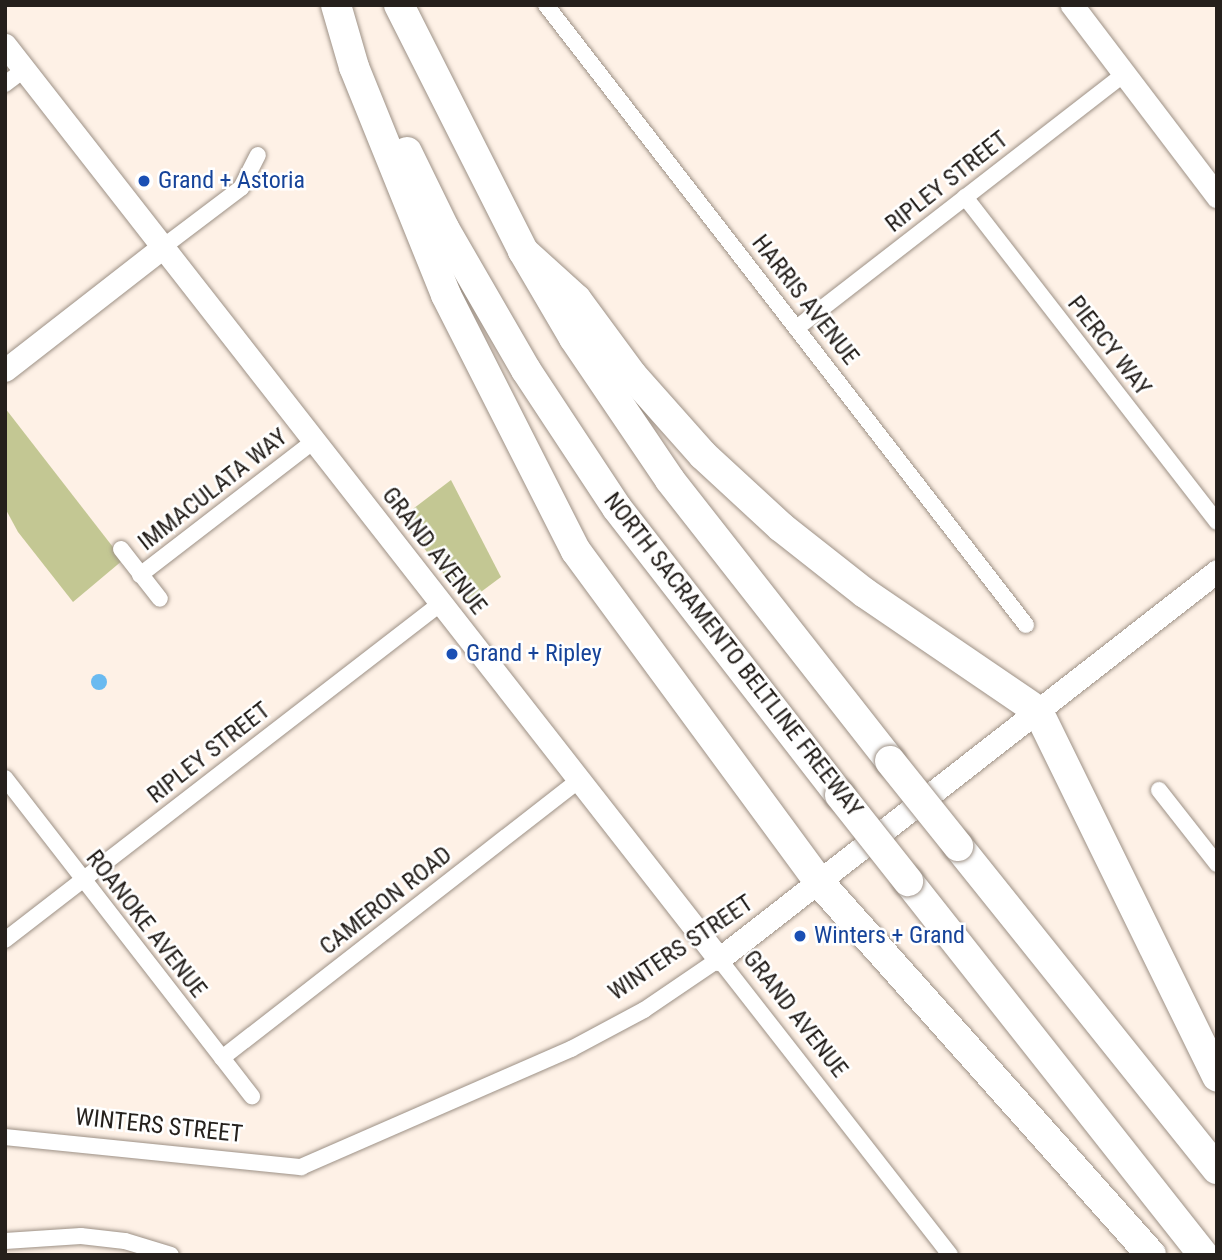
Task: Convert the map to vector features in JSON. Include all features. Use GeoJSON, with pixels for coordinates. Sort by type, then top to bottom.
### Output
{"type":"FeatureCollection","features":[{"type":"Feature","properties":{"kind":"highway","name":"NORTH SACRAMENTO BELTLINE FREEWAY"},"geometry":{"type":"LineString","coordinates":[[338,5],[444,228],[526,370],[617,508],[1203,1255]]}},
{"type":"Feature","properties":{"kind":"highway"},"geometry":{"type":"LineString","coordinates":[[338,5],[354,67],[446,295],[576,551],[819,882],[1151,1255]]}},
{"type":"Feature","properties":{"kind":"highway"},"geometry":{"type":"LineString","coordinates":[[400,5],[523,251],[670,480],[890,761],[1217,1169]]}},
{"type":"Feature","properties":{"kind":"highway"},"geometry":{"type":"LineString","coordinates":[[523,251],[576,299],[632,375],[703,455],[781,527],[865,593],[1038,711],[1194,1038],[1217,1077]]}},
{"type":"Feature","properties":{"kind":"street","name":"HARRIS AVENUE"},"geometry":{"type":"LineString","coordinates":[[546,5],[798,327],[1026,625]]}},
{"type":"Feature","properties":{"kind":"street"},"geometry":{"type":"LineString","coordinates":[[1072,5],[1217,196]]}},
{"type":"Feature","properties":{"kind":"street","name":"GRAND AVENUE"},"geometry":{"type":"LineString","coordinates":[[5,45],[950,1255]]}},
{"type":"Feature","properties":{"kind":"street"},"geometry":{"type":"LineString","coordinates":[[5,84],[24,69]]}},
{"type":"Feature","properties":{"kind":"street","name":"RIPLEY STREET"},"geometry":{"type":"LineString","coordinates":[[798,327],[1124,74]]}},
{"type":"Feature","properties":{"kind":"street"},"geometry":{"type":"LineString","coordinates":[[5,370],[241,188],[258,155]]}},
{"type":"Feature","properties":{"kind":"street","name":"PIERCY WAY"},"geometry":{"type":"LineString","coordinates":[[965,197],[1217,522]]}},
{"type":"Feature","properties":{"kind":"street","name":"IMMACULATA WAY"},"geometry":{"type":"LineString","coordinates":[[141,575],[314,440]]}},
{"type":"Feature","properties":{"kind":"street","name":"IMMACULATA WAY"},"geometry":{"type":"LineString","coordinates":[[121,549],[160,599]]}},
{"type":"Feature","properties":{"kind":"street","name":"WINTERS STREET"},"geometry":{"type":"LineString","coordinates":[[5,1137],[301,1167],[571,1049],[644,1010],[719,959],[1217,571]]}},
{"type":"Feature","properties":{"kind":"street","name":"RIPLEY STREET"},"geometry":{"type":"LineString","coordinates":[[5,940],[442,603]]}},
{"type":"Feature","properties":{"kind":"street","name":"ROANOKE AVENUE"},"geometry":{"type":"LineString","coordinates":[[5,778],[252,1096]]}},
{"type":"Feature","properties":{"kind":"street","name":"CAMERON ROAD"},"geometry":{"type":"LineString","coordinates":[[222,1058],[579,780]]}},
{"type":"Feature","properties":{"kind":"street"},"geometry":{"type":"LineString","coordinates":[[1159,790],[1217,864]]}},
{"type":"Feature","properties":{"kind":"street"},"geometry":{"type":"LineString","coordinates":[[5,1241],[81,1236],[166,1253]]}},
{"type":"Feature","properties":{"kind":"green space"},"geometry":{"type":"Polygon","coordinates":[[[5,408],[123,560],[73,602],[18,532],[5,508],[5,408]]]}},
{"type":"Feature","properties":{"kind":"green space"},"geometry":{"type":"Polygon","coordinates":[[[451,480],[501,577],[466,603],[401,518],[451,480]]]}},
{"type":"Feature","properties":{"kind":"water"},"geometry":{"type":"Polygon","coordinates":[[[96,674],[102,674],[107,682],[105,688],[96,690],[91,685],[91,679],[96,674]]]}},
{"type":"Feature","properties":{"kind":"place","name":"Grand + Astoria"},"geometry":{"type":"Point","coordinates":[144,181]}},
{"type":"Feature","properties":{"kind":"place","name":"Grand + Ripley"},"geometry":{"type":"Point","coordinates":[452,654]}},
{"type":"Feature","properties":{"kind":"place","name":"Winters + Grand"},"geometry":{"type":"Point","coordinates":[800,936]}}]}
